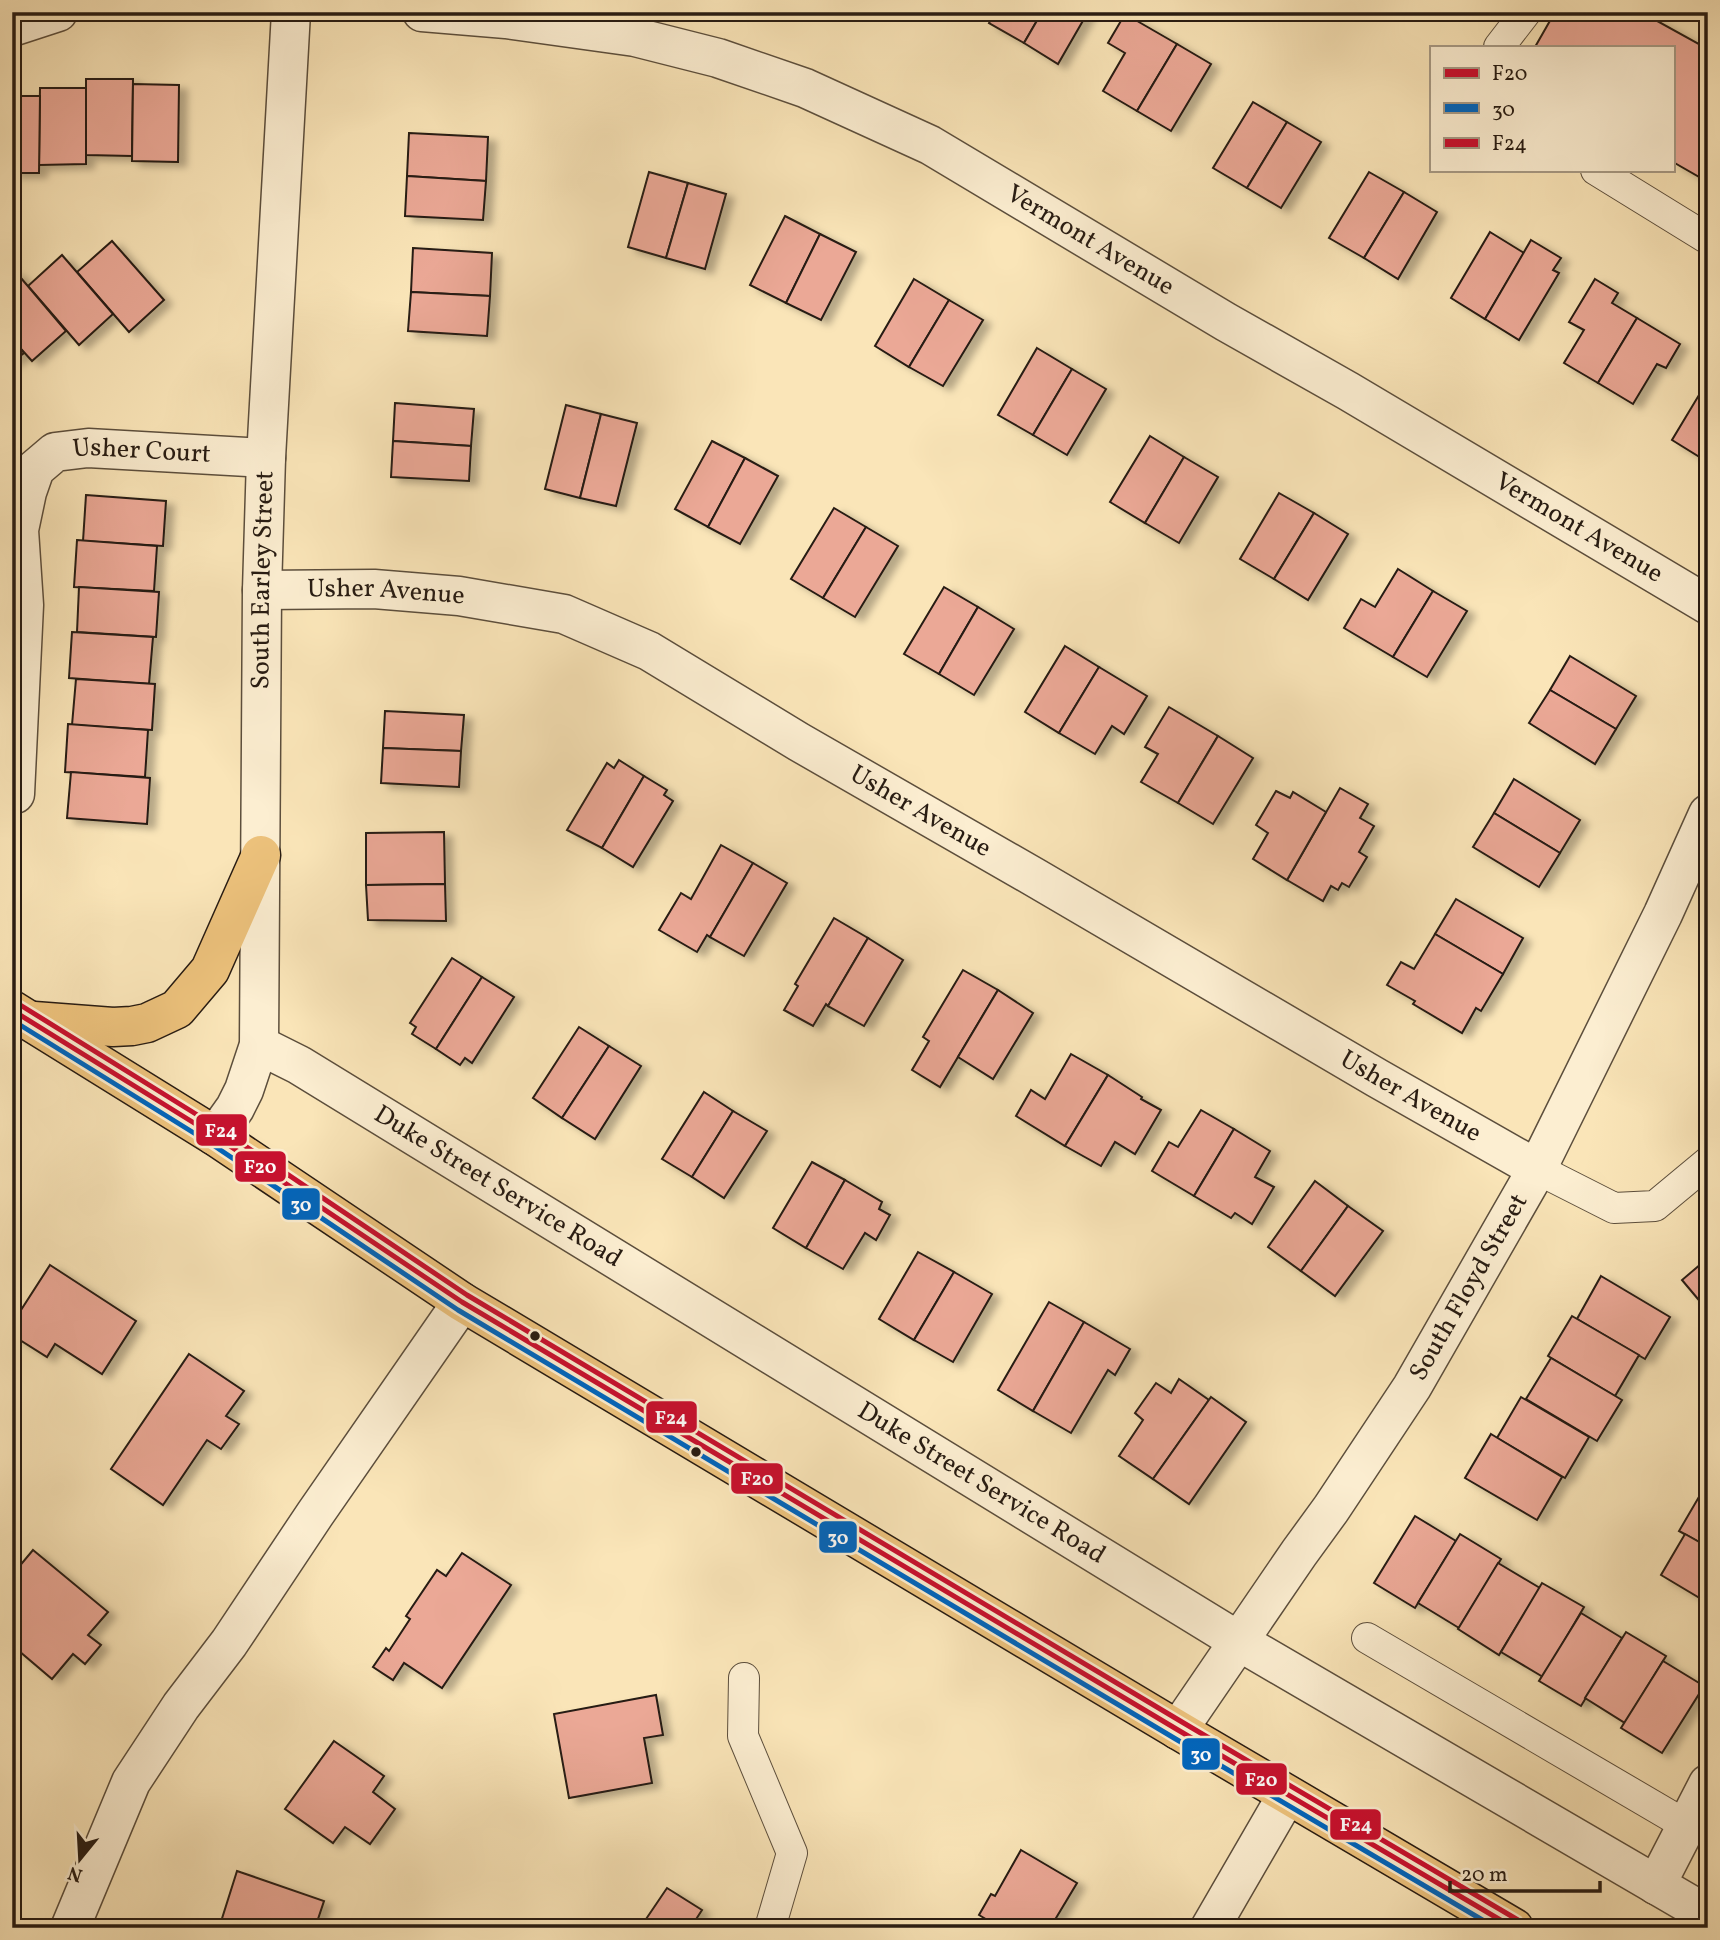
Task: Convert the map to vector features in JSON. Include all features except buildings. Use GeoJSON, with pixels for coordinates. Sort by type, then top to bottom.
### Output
{"type":"FeatureCollection","features":[{"type":"Feature","properties":{"kind":"main road"},"geometry":{"type":"LineString","coordinates":[[20,1016],[113,1027],[147,1023],[177,1009],[210,970],[261,855]]}},
{"type":"Feature","properties":{"kind":"main road"},"geometry":{"type":"LineString","coordinates":[[20,1016],[215,1136],[463,1302],[1514,1928]]}},
{"type":"Feature","properties":{"kind":"street"},"geometry":{"type":"LineString","coordinates":[[12,27],[58,12]]}},
{"type":"Feature","properties":{"kind":"street","name":"South Earley Street"},"geometry":{"type":"LineString","coordinates":[[215,1136],[244,1090],[259,1045],[262,590],[266,458],[291,12]]}},
{"type":"Feature","properties":{"kind":"street","name":"Vermont Avenue"},"geometry":{"type":"LineString","coordinates":[[422,12],[506,19],[635,37],[718,58],[805,89],[930,145],[1708,605]]}},
{"type":"Feature","properties":{"kind":"street","name":"Usher Court"},"geometry":{"type":"LineString","coordinates":[[15,794],[19,530],[35,469],[55,452],[88,448],[266,458]]}},
{"type":"Feature","properties":{"kind":"street","name":"Usher Avenue"},"geometry":{"type":"LineString","coordinates":[[262,590],[374,589],[459,596],[564,614],[649,651],[799,742],[1537,1169]]}},
{"type":"Feature","properties":{"kind":"street","name":"South Floyd Street"},"geometry":{"type":"LineString","coordinates":[[1178,1730],[1412,1387],[1537,1169],[1663,914],[1708,814]]}},
{"type":"Feature","properties":{"kind":"street","name":"Duke Street Service Road"},"geometry":{"type":"LineString","coordinates":[[259,1045],[299,1065],[1240,1642],[1708,1915]]}},
{"type":"Feature","properties":{"kind":"street"},"geometry":{"type":"LineString","coordinates":[[70,1928],[131,1782],[181,1706],[229,1643],[463,1302]]}},
{"type":"Feature","properties":{"kind":"street"},"geometry":{"type":"LineString","coordinates":[[1656,1885],[1708,1784]]}},
{"type":"Feature","properties":{"kind":"street"},"geometry":{"type":"LineString","coordinates":[[1210,1928],[1287,1795]]}},
{"type":"Feature","properties":{"kind":"lane"},"geometry":{"type":"LineString","coordinates":[[1500,46],[1526,12]]}},
{"type":"Feature","properties":{"kind":"lane"},"geometry":{"type":"LineString","coordinates":[[1599,172],[1708,239]]}},
{"type":"Feature","properties":{"kind":"lane"},"geometry":{"type":"LineString","coordinates":[[1537,1169],[1614,1208],[1655,1206],[1708,1162]]}},
{"type":"Feature","properties":{"kind":"lane"},"geometry":{"type":"LineString","coordinates":[[1367,1638],[1685,1825]]}},
{"type":"Feature","properties":{"kind":"lane"},"geometry":{"type":"LineString","coordinates":[[744,1678],[743,1736],[792,1853],[770,1928]]}},
{"type":"Feature","properties":{"kind":"transit line","name":"F24"},"geometry":{"type":"LineString","coordinates":[[17,1003],[220,1129],[467,1295],[1518,1920]]}},
{"type":"Feature","properties":{"kind":"transit line","name":"F20"},"geometry":{"type":"LineString","coordinates":[[12,1010],[215,1136],[462,1302],[1514,1928]]}},
{"type":"Feature","properties":{"kind":"transit line","name":"30"},"geometry":{"type":"LineString","coordinates":[[12,1020],[210,1143],[458,1310],[1496,1928]]}}]}
